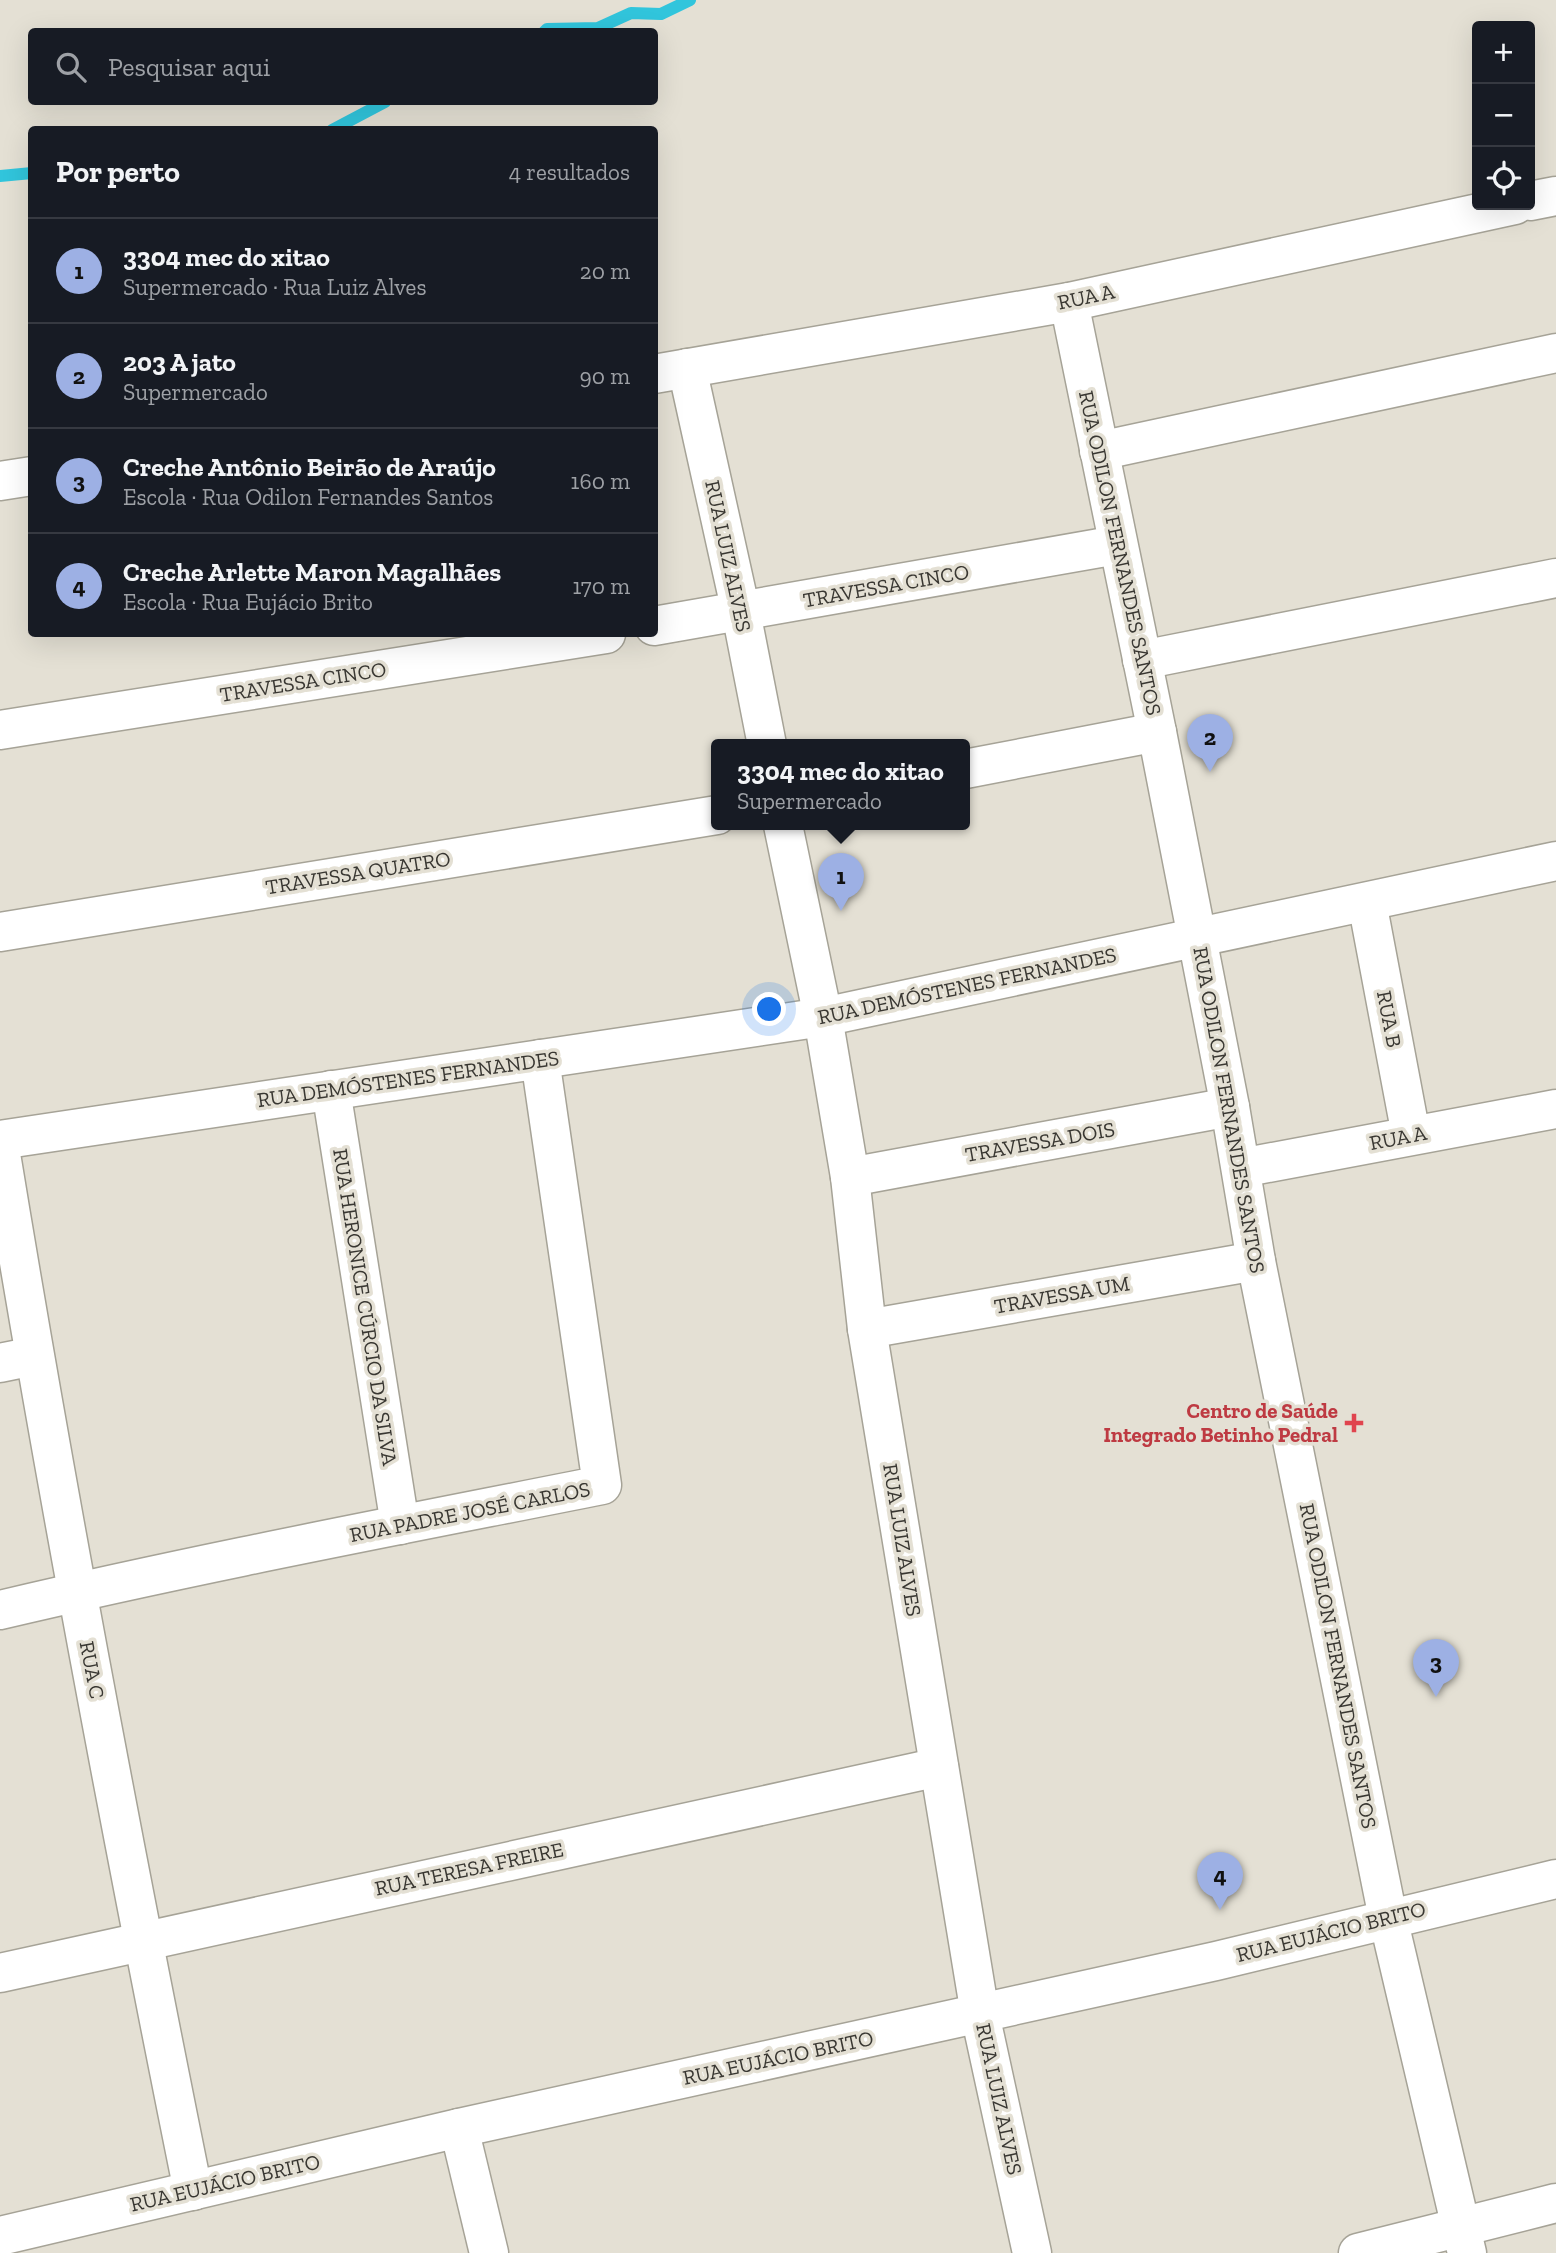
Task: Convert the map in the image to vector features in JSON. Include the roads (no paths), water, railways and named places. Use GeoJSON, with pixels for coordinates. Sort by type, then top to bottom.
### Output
{"type":"FeatureCollection","features":[{"type":"Feature","properties":{"kind":"street"},"geometry":{"type":"LineString","coordinates":[[1535,200],[1556,196]]}},
{"type":"Feature","properties":{"kind":"street","name":"RUA A"},"geometry":{"type":"LineString","coordinates":[[671,371],[1069,302],[1492,210]]}},
{"type":"Feature","properties":{"kind":"street","name":"RUA ODILON FERNANDES SANTOS"},"geometry":{"type":"LineString","coordinates":[[1069,302],[1157,732],[1230,1107],[1256,1261],[1388,1918],[1464,2240]]}},
{"type":"Feature","properties":{"kind":"street"},"geometry":{"type":"LineString","coordinates":[[1099,452],[1556,353]]}},
{"type":"Feature","properties":{"kind":"street","name":"RUA LUIZ ALVES"},"geometry":{"type":"LineString","coordinates":[[671,371],[741,612],[766,739]]}},
{"type":"Feature","properties":{"kind":"street"},"geometry":{"type":"LineString","coordinates":[[0,481],[28,477]]}},
{"type":"Feature","properties":{"kind":"street","name":"TRAVESSA CINCO"},"geometry":{"type":"LineString","coordinates":[[658,625],[1117,545]]}},
{"type":"Feature","properties":{"kind":"street"},"geometry":{"type":"LineString","coordinates":[[1142,660],[1556,578]]}},
{"type":"Feature","properties":{"kind":"street","name":"TRAVESSA CINCO"},"geometry":{"type":"LineString","coordinates":[[0,730],[587,637]]}},
{"type":"Feature","properties":{"kind":"street"},"geometry":{"type":"LineString","coordinates":[[970,768],[1157,732]]}},
{"type":"Feature","properties":{"kind":"street","name":"TRAVESSA QUATRO"},"geometry":{"type":"LineString","coordinates":[[0,932],[711,816]]}},
{"type":"Feature","properties":{"kind":"street","name":"RUA LUIZ ALVES"},"geometry":{"type":"LineString","coordinates":[[784,830],[822,1017],[850,1177],[867,1329],[980,2014],[1032,2253]]}},
{"type":"Feature","properties":{"kind":"street","name":"RUA DEMÓSTENES FERNANDES"},"geometry":{"type":"LineString","coordinates":[[0,1140],[822,1017],[1556,861]]}},
{"type":"Feature","properties":{"kind":"street","name":"RUA B"},"geometry":{"type":"LineString","coordinates":[[1367,902],[1411,1135]]}},
{"type":"Feature","properties":{"kind":"street","name":"RUA PADRE JOSÉ CARLOS"},"geometry":{"type":"LineString","coordinates":[[0,1610],[602,1485],[540,1059]]}},
{"type":"Feature","properties":{"kind":"street","name":"RUA HERONICE CÚRCIO DA SILVA"},"geometry":{"type":"LineString","coordinates":[[331,1090],[400,1525]]}},
{"type":"Feature","properties":{"kind":"street","name":"TRAVESSA DOIS"},"geometry":{"type":"LineString","coordinates":[[850,1177],[1230,1107]]}},
{"type":"Feature","properties":{"kind":"street","name":"RUA A"},"geometry":{"type":"LineString","coordinates":[[1241,1168],[1556,1110]]}},
{"type":"Feature","properties":{"kind":"street","name":"RUA C"},"geometry":{"type":"LineString","coordinates":[[0,1148],[17,1360],[77,1592],[193,2191]]}},
{"type":"Feature","properties":{"kind":"street","name":"TRAVESSA UM"},"geometry":{"type":"LineString","coordinates":[[867,1329],[1256,1261]]}},
{"type":"Feature","properties":{"kind":"street","name":"RUA TERESA FREIRE"},"geometry":{"type":"LineString","coordinates":[[0,1973],[939,1767]]}},
{"type":"Feature","properties":{"kind":"street","name":"RUA EUJÁCIO BRITO"},"geometry":{"type":"LineString","coordinates":[[0,2236],[58,2238],[193,2191],[459,2129],[1216,1961],[1556,1879]]}},
{"type":"Feature","properties":{"kind":"street"},"geometry":{"type":"LineString","coordinates":[[459,2129],[489,2253]]}},
{"type":"Feature","properties":{"kind":"street"},"geometry":{"type":"LineString","coordinates":[[1358,2253],[1464,2240],[1556,2203]]}},
{"type":"Feature","properties":{"kind":"waterway"},"geometry":{"type":"LineString","coordinates":[[598,28],[631,13],[661,14],[690,0]]}},
{"type":"Feature","properties":{"kind":"waterway"},"geometry":{"type":"LineString","coordinates":[[340,126],[379,105]]}},
{"type":"Feature","properties":{"kind":"waterway"},"geometry":{"type":"LineString","coordinates":[[0,176],[28,173]]}},
{"type":"Feature","properties":{"kind":"place","name":"203 A jato"},"geometry":{"type":"Point","coordinates":[1210,772]}},
{"type":"Feature","properties":{"kind":"place","name":"3304 mec do xitao"},"geometry":{"type":"Point","coordinates":[841,911]}},
{"type":"Feature","properties":{"kind":"place","name":"Centro de Saúde Integrado Betinho Pedral"},"geometry":{"type":"Point","coordinates":[1354,1423]}},
{"type":"Feature","properties":{"kind":"place","name":"Creche Antônio Beirão de Araújo"},"geometry":{"type":"Point","coordinates":[1436,1697]}},
{"type":"Feature","properties":{"kind":"place","name":"Creche Arlette Maron Magalhães"},"geometry":{"type":"Point","coordinates":[1220,1910]}}]}
